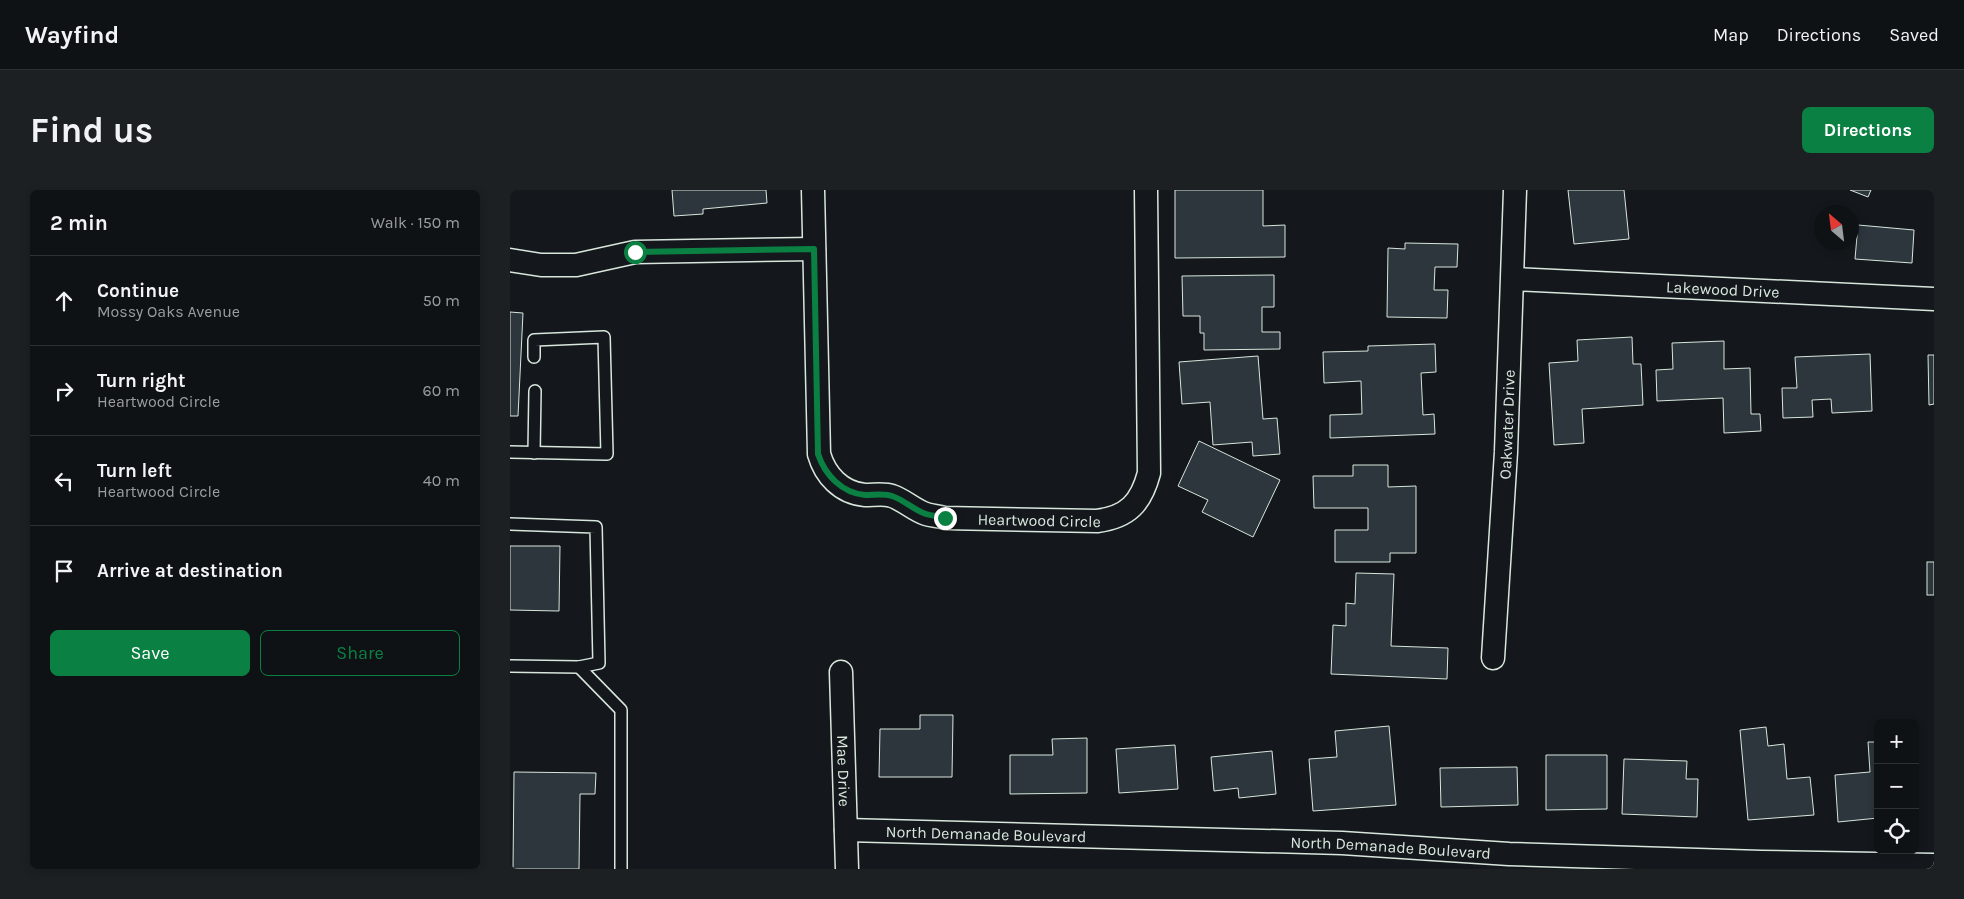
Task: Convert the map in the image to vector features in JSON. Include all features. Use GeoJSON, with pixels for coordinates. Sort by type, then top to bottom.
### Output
{"type":"FeatureCollection","features":[{"type":"Feature","properties":{"kind":"street","name":"Heartwood Circle"},"geometry":{"type":"LineString","coordinates":[[813,190],[818,454],[822,465],[836,483],[862,495],[890,495],[925,514],[945,518],[1096,520],[1119,516],[1133,506],[1144,491],[1149,473],[1146,190]]}},
{"type":"Feature","properties":{"kind":"street","name":"Oakwater Drive"},"geometry":{"type":"LineString","coordinates":[[1493,658],[1506,452],[1515,190]]}},
{"type":"Feature","properties":{"kind":"street"},"geometry":{"type":"LineString","coordinates":[[510,260],[540,265],[576,264],[635,252],[814,249]]}},
{"type":"Feature","properties":{"kind":"street","name":"Lakewood Drive"},"geometry":{"type":"LineString","coordinates":[[1513,279],[1934,299]]}},
{"type":"Feature","properties":{"kind":"street","name":"Mae Drive"},"geometry":{"type":"LineString","coordinates":[[841,672],[846,869]]}},
{"type":"Feature","properties":{"kind":"street","name":"North Demanade Boulevard"},"geometry":{"type":"LineString","coordinates":[[846,830],[1342,843],[1509,854],[1741,862],[1934,865]]}},
{"type":"Feature","properties":{"kind":"lane"},"geometry":{"type":"LineString","coordinates":[[510,452],[607,454],[604,338],[534,340],[534,357]]}},
{"type":"Feature","properties":{"kind":"lane"},"geometry":{"type":"LineString","coordinates":[[534,392],[534,453]]}},
{"type":"Feature","properties":{"kind":"lane"},"geometry":{"type":"LineString","coordinates":[[510,524],[596,527],[599,663],[578,667],[510,666]]}},
{"type":"Feature","properties":{"kind":"lane"},"geometry":{"type":"LineString","coordinates":[[578,667],[621,710],[621,869]]}},
{"type":"Feature","properties":{"kind":"building"},"geometry":{"type":"Polygon","coordinates":[[[672,190],[766,190],[767,203],[703,209],[703,214],[674,216],[672,190]]]}},
{"type":"Feature","properties":{"kind":"building"},"geometry":{"type":"Polygon","coordinates":[[[1175,190],[1263,190],[1263,226],[1285,225],[1285,257],[1175,258],[1175,190]]]}},
{"type":"Feature","properties":{"kind":"building"},"geometry":{"type":"Polygon","coordinates":[[[1568,190],[1624,190],[1629,239],[1574,244],[1568,190]]]}},
{"type":"Feature","properties":{"kind":"building"},"geometry":{"type":"Polygon","coordinates":[[[1850,190],[1871,190],[1868,197],[1850,190]]]}},
{"type":"Feature","properties":{"kind":"building"},"geometry":{"type":"Polygon","coordinates":[[[1859,225],[1914,230],[1912,263],[1855,259],[1856,250],[1859,250],[1859,225]]]}},
{"type":"Feature","properties":{"kind":"building"},"geometry":{"type":"Polygon","coordinates":[[[1405,243],[1458,244],[1457,267],[1435,267],[1434,290],[1448,290],[1447,318],[1387,317],[1388,248],[1405,249],[1405,243]]]}},
{"type":"Feature","properties":{"kind":"building"},"geometry":{"type":"Polygon","coordinates":[[[1274,275],[1274,307],[1262,307],[1262,332],[1280,332],[1280,349],[1204,350],[1204,333],[1200,333],[1200,316],[1183,316],[1182,276],[1274,275]]]}},
{"type":"Feature","properties":{"kind":"building"},"geometry":{"type":"Polygon","coordinates":[[[510,312],[523,313],[518,416],[510,416],[510,312]]]}},
{"type":"Feature","properties":{"kind":"building"},"geometry":{"type":"Polygon","coordinates":[[[1632,337],[1633,364],[1641,364],[1643,405],[1582,409],[1584,443],[1554,445],[1549,363],[1578,361],[1577,340],[1632,337]]]}},
{"type":"Feature","properties":{"kind":"building"},"geometry":{"type":"Polygon","coordinates":[[[1724,341],[1724,369],[1750,368],[1751,414],[1760,414],[1761,431],[1724,433],[1723,398],[1657,401],[1656,370],[1673,369],[1672,343],[1724,341]]]}},
{"type":"Feature","properties":{"kind":"building"},"geometry":{"type":"Polygon","coordinates":[[[1435,344],[1436,372],[1421,373],[1423,415],[1434,414],[1435,434],[1330,438],[1330,415],[1362,414],[1361,381],[1324,383],[1323,352],[1368,351],[1368,346],[1435,344]]]}},
{"type":"Feature","properties":{"kind":"building"},"geometry":{"type":"Polygon","coordinates":[[[1870,354],[1872,411],[1832,413],[1831,399],[1812,400],[1813,417],[1783,418],[1782,388],[1797,388],[1795,357],[1870,354]]]}},
{"type":"Feature","properties":{"kind":"building"},"geometry":{"type":"Polygon","coordinates":[[[1928,355],[1934,355],[1934,404],[1929,405],[1928,355]]]}},
{"type":"Feature","properties":{"kind":"building"},"geometry":{"type":"Polygon","coordinates":[[[1258,356],[1263,419],[1277,418],[1280,454],[1253,456],[1252,442],[1213,445],[1210,402],[1182,404],[1179,362],[1258,356]]]}},
{"type":"Feature","properties":{"kind":"building"},"geometry":{"type":"Polygon","coordinates":[[[1199,441],[1280,480],[1253,537],[1202,512],[1208,500],[1178,486],[1199,441]]]}},
{"type":"Feature","properties":{"kind":"building"},"geometry":{"type":"Polygon","coordinates":[[[1353,465],[1388,465],[1388,487],[1416,486],[1416,553],[1390,553],[1390,562],[1335,562],[1335,530],[1368,530],[1368,508],[1314,508],[1313,476],[1353,476],[1353,465]]]}},
{"type":"Feature","properties":{"kind":"building"},"geometry":{"type":"Polygon","coordinates":[[[510,546],[560,546],[559,611],[510,610],[510,546]]]}},
{"type":"Feature","properties":{"kind":"building"},"geometry":{"type":"Polygon","coordinates":[[[1927,562],[1934,562],[1934,595],[1927,595],[1927,562]]]}},
{"type":"Feature","properties":{"kind":"building"},"geometry":{"type":"Polygon","coordinates":[[[1356,573],[1394,574],[1391,646],[1448,648],[1447,679],[1331,674],[1333,625],[1346,626],[1346,603],[1355,604],[1356,573]]]}},
{"type":"Feature","properties":{"kind":"building"},"geometry":{"type":"Polygon","coordinates":[[[920,715],[953,715],[952,777],[879,777],[880,729],[920,729],[920,715]]]}},
{"type":"Feature","properties":{"kind":"building"},"geometry":{"type":"Polygon","coordinates":[[[1389,726],[1396,805],[1313,811],[1309,759],[1337,757],[1335,731],[1389,726]]]}},
{"type":"Feature","properties":{"kind":"building"},"geometry":{"type":"Polygon","coordinates":[[[1766,727],[1768,746],[1784,744],[1787,779],[1810,777],[1814,815],[1748,820],[1740,730],[1766,727]]]}},
{"type":"Feature","properties":{"kind":"building"},"geometry":{"type":"Polygon","coordinates":[[[1087,738],[1087,793],[1010,794],[1010,755],[1053,755],[1052,739],[1087,738]]]}},
{"type":"Feature","properties":{"kind":"building"},"geometry":{"type":"Polygon","coordinates":[[[1868,742],[1874,742],[1874,818],[1838,822],[1835,775],[1870,772],[1868,742]]]}},
{"type":"Feature","properties":{"kind":"building"},"geometry":{"type":"Polygon","coordinates":[[[1175,745],[1178,789],[1119,793],[1116,749],[1175,745]]]}},
{"type":"Feature","properties":{"kind":"building"},"geometry":{"type":"Polygon","coordinates":[[[1272,751],[1276,794],[1239,798],[1238,788],[1214,791],[1211,757],[1272,751]]]}},
{"type":"Feature","properties":{"kind":"building"},"geometry":{"type":"Polygon","coordinates":[[[1546,755],[1607,755],[1607,809],[1546,810],[1546,755]]]}},
{"type":"Feature","properties":{"kind":"building"},"geometry":{"type":"Polygon","coordinates":[[[1624,759],[1687,761],[1686,779],[1698,779],[1697,817],[1622,814],[1624,759]]]}},
{"type":"Feature","properties":{"kind":"building"},"geometry":{"type":"Polygon","coordinates":[[[1517,767],[1518,805],[1441,807],[1440,768],[1517,767]]]}},
{"type":"Feature","properties":{"kind":"building"},"geometry":{"type":"Polygon","coordinates":[[[514,772],[596,773],[595,794],[580,794],[579,869],[513,869],[514,772]]]}},
{"type":"Feature","properties":{"kind":"route"},"geometry":{"type":"LineString","coordinates":[[635,252],[814,249],[818,454],[822,465],[836,483],[852,492],[862,495],[890,495],[925,514],[945,518]]}}]}
